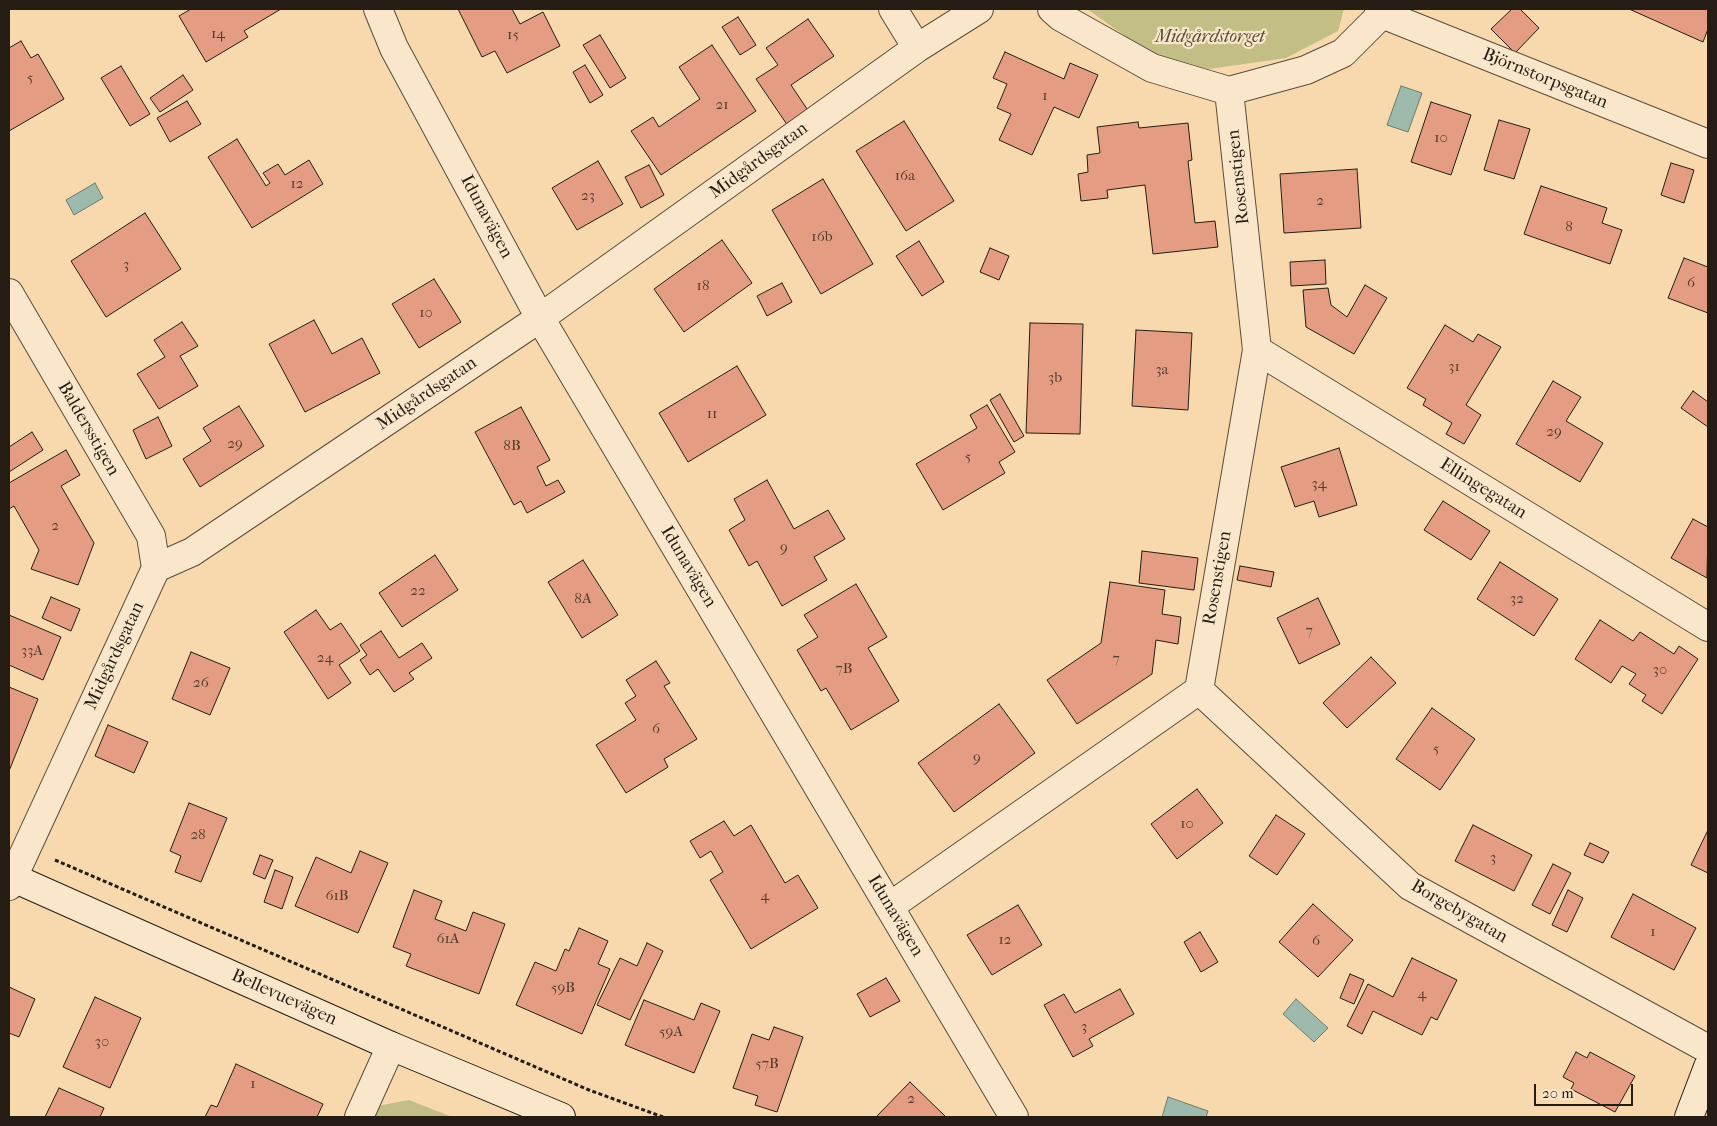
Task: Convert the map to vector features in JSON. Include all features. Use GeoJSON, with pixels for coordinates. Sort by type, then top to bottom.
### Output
{"type":"FeatureCollection","features":[{"type":"Feature","properties":{"kind":"street","name":"Idunavägen"},"geometry":{"type":"LineString","coordinates":[[378,9],[394,48],[540,318],[1014,1117]]}},
{"type":"Feature","properties":{"kind":"street"},"geometry":{"type":"LineString","coordinates":[[893,9],[917,48]]}},
{"type":"Feature","properties":{"kind":"street","name":"Midgårdsgatan"},"geometry":{"type":"LineString","coordinates":[[10,880],[156,568],[192,552],[540,318],[917,48],[979,9]]}},
{"type":"Feature","properties":{"kind":"street"},"geometry":{"type":"LineString","coordinates":[[1052,9],[1061,17],[1152,68],[1229,91],[1306,70],[1343,53],[1380,11]]}},
{"type":"Feature","properties":{"kind":"street","name":"Björnstorpsgatan"},"geometry":{"type":"LineString","coordinates":[[1380,11],[1708,144]]}},
{"type":"Feature","properties":{"kind":"street","name":"Rosenstigen"},"geometry":{"type":"LineString","coordinates":[[1198,690],[1257,350],[1229,91]]}},
{"type":"Feature","properties":{"kind":"street","name":"Baldersstigen"},"geometry":{"type":"LineString","coordinates":[[9,293],[152,536],[156,568]]}},
{"type":"Feature","properties":{"kind":"street","name":"Ellingegatan"},"geometry":{"type":"LineString","coordinates":[[1257,350],[1708,627]]}},
{"type":"Feature","properties":{"kind":"street"},"geometry":{"type":"LineString","coordinates":[[889,907],[1198,690]]}},
{"type":"Feature","properties":{"kind":"street","name":"Borgebygatan"},"geometry":{"type":"LineString","coordinates":[[1198,690],[1410,886],[1708,1049]]}},
{"type":"Feature","properties":{"kind":"street","name":"Bellevuevägen"},"geometry":{"type":"LineString","coordinates":[[10,880],[391,1046],[561,1117]]}},
{"type":"Feature","properties":{"kind":"street"},"geometry":{"type":"LineString","coordinates":[[360,1117],[391,1046]]}},
{"type":"Feature","properties":{"kind":"street"},"geometry":{"type":"LineString","coordinates":[[1689,1117],[1708,1067]]}},
{"type":"Feature","properties":{"kind":"path"},"geometry":{"type":"LineString","coordinates":[[26,848],[590,1090],[663,1117]]}},
{"type":"Feature","properties":{"kind":"green space","name":"Midgårdstorget"},"geometry":{"type":"Polygon","coordinates":[[[1087,9],[1344,9],[1338,31],[1286,58],[1209,69],[1148,52],[1087,9]]]}},
{"type":"Feature","properties":{"kind":"green space"},"geometry":{"type":"Polygon","coordinates":[[[409,1100],[452,1117],[371,1117],[377,1106],[409,1100]]]}},
{"type":"Feature","properties":{"kind":"shaded area"},"geometry":{"type":"Polygon","coordinates":[[[1401,86],[1422,93],[1408,132],[1387,125],[1401,86]]]}},
{"type":"Feature","properties":{"kind":"shaded area"},"geometry":{"type":"Polygon","coordinates":[[[95,183],[103,198],[74,215],[66,200],[95,183]]]}},
{"type":"Feature","properties":{"kind":"shaded area"},"geometry":{"type":"Polygon","coordinates":[[[1296,999],[1328,1028],[1314,1042],[1283,1014],[1296,999]]]}},
{"type":"Feature","properties":{"kind":"shaded area"},"geometry":{"type":"Polygon","coordinates":[[[1168,1097],[1208,1111],[1206,1117],[1162,1117],[1168,1097]]]}},
{"type":"Feature","properties":{"kind":"building"},"geometry":{"type":"Polygon","coordinates":[[[191,9],[281,9],[244,31],[248,37],[206,62],[179,16],[191,9]]]}},
{"type":"Feature","properties":{"kind":"building"},"geometry":{"type":"Polygon","coordinates":[[[458,9],[512,9],[520,24],[543,12],[560,46],[507,73],[495,51],[482,57],[458,9]]]}},
{"type":"Feature","properties":{"kind":"building"},"geometry":{"type":"Polygon","coordinates":[[[1512,9],[1520,9],[1539,28],[1515,53],[1491,29],[1512,9]]]}},
{"type":"Feature","properties":{"kind":"building"},"geometry":{"type":"Polygon","coordinates":[[[1629,9],[1708,9],[1708,29],[1703,42],[1629,9]]]}},
{"type":"Feature","properties":{"kind":"building"},"geometry":{"type":"Polygon","coordinates":[[[738,17],[756,45],[740,55],[722,27],[738,17]]]}},
{"type":"Feature","properties":{"kind":"building"},"geometry":{"type":"Polygon","coordinates":[[[808,19],[834,56],[791,85],[809,112],[788,126],[756,79],[778,65],[766,48],[808,19]]]}},
{"type":"Feature","properties":{"kind":"building"},"geometry":{"type":"Polygon","coordinates":[[[600,35],[626,78],[610,88],[583,45],[600,35]]]}},
{"type":"Feature","properties":{"kind":"building"},"geometry":{"type":"Polygon","coordinates":[[[21,41],[31,58],[38,54],[64,99],[9,131],[9,48],[21,41]]]}},
{"type":"Feature","properties":{"kind":"building"},"geometry":{"type":"Polygon","coordinates":[[[712,45],[756,111],[661,175],[631,131],[653,117],[659,127],[700,99],[679,67],[712,45]]]}},
{"type":"Feature","properties":{"kind":"building"},"geometry":{"type":"Polygon","coordinates":[[[1005,52],[1064,79],[1070,63],[1098,75],[1079,118],[1054,107],[1032,155],[999,140],[1011,114],[997,108],[1007,84],[993,78],[1005,52]]]}},
{"type":"Feature","properties":{"kind":"building"},"geometry":{"type":"Polygon","coordinates":[[[585,65],[603,95],[590,103],[573,72],[585,65]]]}},
{"type":"Feature","properties":{"kind":"building"},"geometry":{"type":"Polygon","coordinates":[[[121,66],[150,114],[130,126],[101,78],[121,66]]]}},
{"type":"Feature","properties":{"kind":"building"},"geometry":{"type":"Polygon","coordinates":[[[183,75],[193,90],[160,112],[150,98],[183,75]]]}},
{"type":"Feature","properties":{"kind":"building"},"geometry":{"type":"Polygon","coordinates":[[[187,101],[201,124],[170,142],[157,118],[187,101]]]}},
{"type":"Feature","properties":{"kind":"building"},"geometry":{"type":"Polygon","coordinates":[[[1431,102],[1471,115],[1451,175],[1411,162],[1431,102]]]}},
{"type":"Feature","properties":{"kind":"building"},"geometry":{"type":"Polygon","coordinates":[[[1499,120],[1530,129],[1514,179],[1484,170],[1499,120]]]}},
{"type":"Feature","properties":{"kind":"building"},"geometry":{"type":"Polygon","coordinates":[[[904,121],[954,201],[906,231],[856,151],[904,121]]]}},
{"type":"Feature","properties":{"kind":"building"},"geometry":{"type":"Polygon","coordinates":[[[1138,122],[1139,128],[1188,123],[1192,160],[1188,161],[1195,223],[1215,221],[1218,247],[1153,254],[1145,185],[1107,190],[1108,198],[1081,201],[1078,174],[1088,172],[1087,155],[1100,153],[1097,127],[1138,122]]]}},
{"type":"Feature","properties":{"kind":"building"},"geometry":{"type":"Polygon","coordinates":[[[237,139],[266,186],[270,183],[263,173],[278,164],[285,175],[309,160],[323,184],[252,228],[208,157],[237,139]]]}},
{"type":"Feature","properties":{"kind":"building"},"geometry":{"type":"Polygon","coordinates":[[[598,161],[623,204],[577,230],[552,188],[598,161]]]}},
{"type":"Feature","properties":{"kind":"building"},"geometry":{"type":"Polygon","coordinates":[[[1671,163],[1694,170],[1684,203],[1661,195],[1671,163]]]}},
{"type":"Feature","properties":{"kind":"building"},"geometry":{"type":"Polygon","coordinates":[[[649,165],[664,195],[641,208],[625,177],[649,165]]]}},
{"type":"Feature","properties":{"kind":"building"},"geometry":{"type":"Polygon","coordinates":[[[1357,169],[1361,228],[1284,233],[1280,174],[1357,169]]]}},
{"type":"Feature","properties":{"kind":"building"},"geometry":{"type":"Polygon","coordinates":[[[823,179],[873,264],[821,294],[772,210],[823,179]]]}},
{"type":"Feature","properties":{"kind":"building"},"geometry":{"type":"Polygon","coordinates":[[[1541,186],[1607,208],[1602,223],[1622,230],[1610,264],[1524,234],[1541,186]]]}},
{"type":"Feature","properties":{"kind":"building"},"geometry":{"type":"Polygon","coordinates":[[[145,213],[181,269],[106,317],[71,261],[145,213]]]}},
{"type":"Feature","properties":{"kind":"building"},"geometry":{"type":"Polygon","coordinates":[[[722,240],[752,283],[684,332],[654,289],[722,240]]]}},
{"type":"Feature","properties":{"kind":"building"},"geometry":{"type":"Polygon","coordinates":[[[919,241],[944,282],[922,296],[896,256],[919,241]]]}},
{"type":"Feature","properties":{"kind":"building"},"geometry":{"type":"Polygon","coordinates":[[[990,248],[1009,256],[999,280],[980,272],[990,248]]]}},
{"type":"Feature","properties":{"kind":"building"},"geometry":{"type":"Polygon","coordinates":[[[1684,258],[1708,267],[1708,313],[1668,298],[1684,258]]]}},
{"type":"Feature","properties":{"kind":"building"},"geometry":{"type":"Polygon","coordinates":[[[1325,260],[1326,284],[1291,286],[1290,262],[1325,260]]]}},
{"type":"Feature","properties":{"kind":"building"},"geometry":{"type":"Polygon","coordinates":[[[434,279],[461,322],[419,348],[392,304],[434,279]]]}},
{"type":"Feature","properties":{"kind":"building"},"geometry":{"type":"Polygon","coordinates":[[[782,283],[792,302],[767,316],[757,296],[782,283]]]}},
{"type":"Feature","properties":{"kind":"building"},"geometry":{"type":"Polygon","coordinates":[[[1365,285],[1387,298],[1354,354],[1306,327],[1303,290],[1328,288],[1331,305],[1347,317],[1365,285]]]}},
{"type":"Feature","properties":{"kind":"building"},"geometry":{"type":"Polygon","coordinates":[[[314,320],[332,354],[362,338],[380,373],[305,412],[269,344],[314,320]]]}},
{"type":"Feature","properties":{"kind":"building"},"geometry":{"type":"Polygon","coordinates":[[[182,322],[198,346],[180,356],[198,386],[159,409],[137,374],[165,357],[154,340],[182,322]]]}},
{"type":"Feature","properties":{"kind":"building"},"geometry":{"type":"Polygon","coordinates":[[[1030,323],[1083,324],[1080,434],[1026,433],[1030,323]]]}},
{"type":"Feature","properties":{"kind":"building"},"geometry":{"type":"Polygon","coordinates":[[[1445,325],[1473,342],[1478,334],[1501,347],[1466,405],[1481,415],[1464,444],[1446,434],[1452,423],[1423,405],[1426,399],[1407,388],[1445,325]]]}},
{"type":"Feature","properties":{"kind":"building"},"geometry":{"type":"Polygon","coordinates":[[[1136,330],[1192,333],[1188,410],[1132,406],[1136,330]]]}},
{"type":"Feature","properties":{"kind":"building"},"geometry":{"type":"Polygon","coordinates":[[[737,366],[766,415],[688,462],[659,413],[737,366]]]}},
{"type":"Feature","properties":{"kind":"building"},"geometry":{"type":"Polygon","coordinates":[[[1553,381],[1581,397],[1566,421],[1603,443],[1580,482],[1516,444],[1553,381]]]}},
{"type":"Feature","properties":{"kind":"building"},"geometry":{"type":"Polygon","coordinates":[[[1693,391],[1708,402],[1708,427],[1681,408],[1693,391]]]}},
{"type":"Feature","properties":{"kind":"building"},"geometry":{"type":"Polygon","coordinates":[[[1000,394],[1024,436],[1014,442],[990,400],[1000,394]]]}},
{"type":"Feature","properties":{"kind":"building"},"geometry":{"type":"Polygon","coordinates":[[[987,405],[1015,452],[999,462],[1005,473],[943,510],[916,464],[977,428],[970,415],[987,405]]]}},
{"type":"Feature","properties":{"kind":"building"},"geometry":{"type":"Polygon","coordinates":[[[239,406],[264,446],[200,487],[183,459],[211,441],[203,428],[239,406]]]}},
{"type":"Feature","properties":{"kind":"building"},"geometry":{"type":"Polygon","coordinates":[[[521,407],[550,460],[537,467],[546,486],[558,480],[565,492],[527,513],[521,501],[514,505],[475,432],[521,407]]]}},
{"type":"Feature","properties":{"kind":"building"},"geometry":{"type":"Polygon","coordinates":[[[158,417],[172,446],[146,459],[133,430],[158,417]]]}},
{"type":"Feature","properties":{"kind":"building"},"geometry":{"type":"Polygon","coordinates":[[[32,432],[43,450],[9,472],[9,447],[32,432]]]}},
{"type":"Feature","properties":{"kind":"building"},"geometry":{"type":"Polygon","coordinates":[[[1339,448],[1357,505],[1319,517],[1314,501],[1295,507],[1281,467],[1339,448]]]}},
{"type":"Feature","properties":{"kind":"building"},"geometry":{"type":"Polygon","coordinates":[[[66,450],[80,475],[61,486],[94,543],[78,585],[31,569],[39,550],[14,506],[9,509],[9,483],[66,450]]]}},
{"type":"Feature","properties":{"kind":"building"},"geometry":{"type":"Polygon","coordinates":[[[767,480],[794,529],[828,510],[845,539],[814,557],[827,580],[782,606],[757,561],[749,566],[729,530],[745,520],[734,499],[767,480]]]}},
{"type":"Feature","properties":{"kind":"building"},"geometry":{"type":"Polygon","coordinates":[[[1443,501],[1490,531],[1471,560],[1424,530],[1443,501]]]}},
{"type":"Feature","properties":{"kind":"building"},"geometry":{"type":"Polygon","coordinates":[[[1693,519],[1708,527],[1707,578],[1671,558],[1693,519]]]}},
{"type":"Feature","properties":{"kind":"building"},"geometry":{"type":"Polygon","coordinates":[[[1142,551],[1198,558],[1194,590],[1139,583],[1142,551]]]}},
{"type":"Feature","properties":{"kind":"building"},"geometry":{"type":"Polygon","coordinates":[[[435,555],[458,590],[402,627],[379,593],[435,555]]]}},
{"type":"Feature","properties":{"kind":"building"},"geometry":{"type":"Polygon","coordinates":[[[583,560],[618,615],[582,638],[548,582],[583,560]]]}},
{"type":"Feature","properties":{"kind":"building"},"geometry":{"type":"Polygon","coordinates":[[[1500,562],[1558,599],[1534,636],[1477,599],[1500,562]]]}},
{"type":"Feature","properties":{"kind":"building"},"geometry":{"type":"Polygon","coordinates":[[[1240,566],[1274,572],[1271,587],[1237,580],[1240,566]]]}},
{"type":"Feature","properties":{"kind":"building"},"geometry":{"type":"Polygon","coordinates":[[[1110,582],[1165,590],[1162,614],[1181,617],[1178,644],[1156,640],[1152,674],[1077,724],[1047,680],[1101,643],[1110,582]]]}},
{"type":"Feature","properties":{"kind":"building"},"geometry":{"type":"Polygon","coordinates":[[[856,584],[887,637],[868,648],[899,701],[851,730],[826,688],[821,691],[797,650],[818,637],[804,615],[856,584]]]}},
{"type":"Feature","properties":{"kind":"building"},"geometry":{"type":"Polygon","coordinates":[[[51,597],[80,609],[71,631],[42,618],[51,597]]]}},
{"type":"Feature","properties":{"kind":"building"},"geometry":{"type":"Polygon","coordinates":[[[1318,598],[1340,644],[1299,664],[1277,618],[1318,598]]]}},
{"type":"Feature","properties":{"kind":"building"},"geometry":{"type":"Polygon","coordinates":[[[316,610],[330,630],[341,623],[360,651],[339,665],[351,683],[328,699],[284,632],[316,610]]]}},
{"type":"Feature","properties":{"kind":"building"},"geometry":{"type":"Polygon","coordinates":[[[9,615],[61,637],[43,680],[9,665],[9,615]]]}},
{"type":"Feature","properties":{"kind":"building"},"geometry":{"type":"Polygon","coordinates":[[[1600,620],[1633,641],[1640,632],[1674,654],[1679,646],[1698,659],[1662,714],[1642,701],[1646,695],[1629,684],[1636,674],[1622,666],[1611,683],[1575,659],[1600,620]]]}},
{"type":"Feature","properties":{"kind":"building"},"geometry":{"type":"Polygon","coordinates":[[[381,631],[399,658],[422,643],[432,658],[409,673],[414,679],[394,692],[378,669],[370,675],[360,660],[367,655],[360,645],[381,631]]]}},
{"type":"Feature","properties":{"kind":"building"},"geometry":{"type":"Polygon","coordinates":[[[191,652],[230,668],[210,715],[172,699],[191,652]]]}},
{"type":"Feature","properties":{"kind":"building"},"geometry":{"type":"Polygon","coordinates":[[[1371,657],[1396,683],[1347,728],[1323,703],[1371,657]]]}},
{"type":"Feature","properties":{"kind":"building"},"geometry":{"type":"Polygon","coordinates":[[[656,661],[670,683],[664,686],[697,739],[664,759],[668,767],[626,793],[596,745],[636,720],[625,703],[636,696],[626,680],[656,661]]]}},
{"type":"Feature","properties":{"kind":"building"},"geometry":{"type":"Polygon","coordinates":[[[9,687],[38,699],[9,771],[9,687]]]}},
{"type":"Feature","properties":{"kind":"building"},"geometry":{"type":"Polygon","coordinates":[[[999,704],[1035,753],[954,812],[918,763],[999,704]]]}},
{"type":"Feature","properties":{"kind":"building"},"geometry":{"type":"Polygon","coordinates":[[[1432,708],[1475,739],[1440,790],[1396,759],[1432,708]]]}},
{"type":"Feature","properties":{"kind":"building"},"geometry":{"type":"Polygon","coordinates":[[[108,725],[148,742],[134,773],[95,756],[108,725]]]}},
{"type":"Feature","properties":{"kind":"building"},"geometry":{"type":"Polygon","coordinates":[[[1197,789],[1223,823],[1177,859],[1151,824],[1197,789]]]}},
{"type":"Feature","properties":{"kind":"building"},"geometry":{"type":"Polygon","coordinates":[[[189,803],[227,818],[201,882],[175,872],[181,856],[170,851],[189,803]]]}},
{"type":"Feature","properties":{"kind":"building"},"geometry":{"type":"Polygon","coordinates":[[[1276,815],[1305,834],[1277,875],[1249,856],[1276,815]]]}},
{"type":"Feature","properties":{"kind":"building"},"geometry":{"type":"Polygon","coordinates":[[[724,821],[734,836],[751,825],[785,883],[798,875],[818,908],[751,949],[710,880],[723,872],[711,851],[700,858],[690,841],[724,821]]]}},
{"type":"Feature","properties":{"kind":"building"},"geometry":{"type":"Polygon","coordinates":[[[1473,825],[1532,855],[1514,891],[1455,861],[1473,825]]]}},
{"type":"Feature","properties":{"kind":"building"},"geometry":{"type":"Polygon","coordinates":[[[1708,830],[1708,873],[1691,865],[1708,830]]]}},
{"type":"Feature","properties":{"kind":"building"},"geometry":{"type":"Polygon","coordinates":[[[1590,843],[1609,852],[1603,863],[1584,855],[1590,843]]]}},
{"type":"Feature","properties":{"kind":"building"},"geometry":{"type":"Polygon","coordinates":[[[360,851],[388,863],[358,933],[295,906],[316,857],[351,873],[360,851]]]}},
{"type":"Feature","properties":{"kind":"building"},"geometry":{"type":"Polygon","coordinates":[[[260,855],[273,860],[265,879],[253,874],[260,855]]]}},
{"type":"Feature","properties":{"kind":"building"},"geometry":{"type":"Polygon","coordinates":[[[1553,864],[1571,873],[1550,914],[1532,905],[1553,864]]]}},
{"type":"Feature","properties":{"kind":"building"},"geometry":{"type":"Polygon","coordinates":[[[275,870],[293,877],[282,909],[264,902],[275,870]]]}},
{"type":"Feature","properties":{"kind":"building"},"geometry":{"type":"Polygon","coordinates":[[[414,890],[442,901],[435,919],[466,931],[473,912],[505,924],[479,994],[406,966],[411,954],[393,947],[414,890]]]}},
{"type":"Feature","properties":{"kind":"building"},"geometry":{"type":"Polygon","coordinates":[[[1568,890],[1583,898],[1567,932],[1552,925],[1568,890]]]}},
{"type":"Feature","properties":{"kind":"building"},"geometry":{"type":"Polygon","coordinates":[[[1633,894],[1696,928],[1674,970],[1611,937],[1633,894]]]}},
{"type":"Feature","properties":{"kind":"building"},"geometry":{"type":"Polygon","coordinates":[[[1313,904],[1353,940],[1318,977],[1279,942],[1313,904]]]}},
{"type":"Feature","properties":{"kind":"building"},"geometry":{"type":"Polygon","coordinates":[[[1018,905],[1042,945],[992,975],[967,935],[1018,905]]]}},
{"type":"Feature","properties":{"kind":"building"},"geometry":{"type":"Polygon","coordinates":[[[579,928],[608,941],[598,964],[610,969],[582,1034],[516,1005],[535,962],[556,971],[565,949],[569,951],[579,928]]]}},
{"type":"Feature","properties":{"kind":"building"},"geometry":{"type":"Polygon","coordinates":[[[1200,932],[1218,962],[1201,972],[1184,942],[1200,932]]]}},
{"type":"Feature","properties":{"kind":"building"},"geometry":{"type":"Polygon","coordinates":[[[647,943],[663,951],[630,1020],[597,1005],[620,958],[637,966],[647,943]]]}},
{"type":"Feature","properties":{"kind":"building"},"geometry":{"type":"Polygon","coordinates":[[[1412,958],[1457,980],[1437,1020],[1431,1017],[1422,1035],[1373,1011],[1362,1034],[1347,1026],[1368,984],[1393,997],[1412,958]]]}},
{"type":"Feature","properties":{"kind":"building"},"geometry":{"type":"Polygon","coordinates":[[[1350,974],[1364,980],[1354,1004],[1340,998],[1350,974]]]}},
{"type":"Feature","properties":{"kind":"building"},"geometry":{"type":"Polygon","coordinates":[[[886,978],[900,1001],[870,1017],[857,994],[886,978]]]}},
{"type":"Feature","properties":{"kind":"building"},"geometry":{"type":"Polygon","coordinates":[[[9,987],[35,999],[19,1037],[9,1033],[9,987]]]}},
{"type":"Feature","properties":{"kind":"building"},"geometry":{"type":"Polygon","coordinates":[[[1120,989],[1134,1014],[1089,1039],[1093,1046],[1073,1057],[1044,1005],[1064,994],[1075,1013],[1120,989]]]}},
{"type":"Feature","properties":{"kind":"building"},"geometry":{"type":"Polygon","coordinates":[[[95,997],[141,1018],[110,1088],[63,1067],[95,997]]]}},
{"type":"Feature","properties":{"kind":"building"},"geometry":{"type":"Polygon","coordinates":[[[644,1000],[694,1020],[701,1003],[720,1011],[694,1073],[625,1045],[644,1000]]]}},
{"type":"Feature","properties":{"kind":"building"},"geometry":{"type":"Polygon","coordinates":[[[774,1027],[803,1037],[777,1112],[755,1105],[758,1096],[733,1088],[752,1034],[769,1040],[774,1027]]]}},
{"type":"Feature","properties":{"kind":"building"},"geometry":{"type":"Polygon","coordinates":[[[1576,1052],[1587,1058],[1590,1052],[1635,1076],[1615,1112],[1571,1089],[1574,1083],[1563,1077],[1576,1052]]]}},
{"type":"Feature","properties":{"kind":"building"},"geometry":{"type":"Polygon","coordinates":[[[236,1064],[323,1104],[317,1117],[205,1117],[211,1105],[217,1107],[236,1064]]]}},
{"type":"Feature","properties":{"kind":"building"},"geometry":{"type":"Polygon","coordinates":[[[910,1082],[945,1116],[876,1117],[910,1082]]]}},
{"type":"Feature","properties":{"kind":"building"},"geometry":{"type":"Polygon","coordinates":[[[59,1088],[104,1108],[100,1117],[45,1117],[59,1088]]]}}]}
